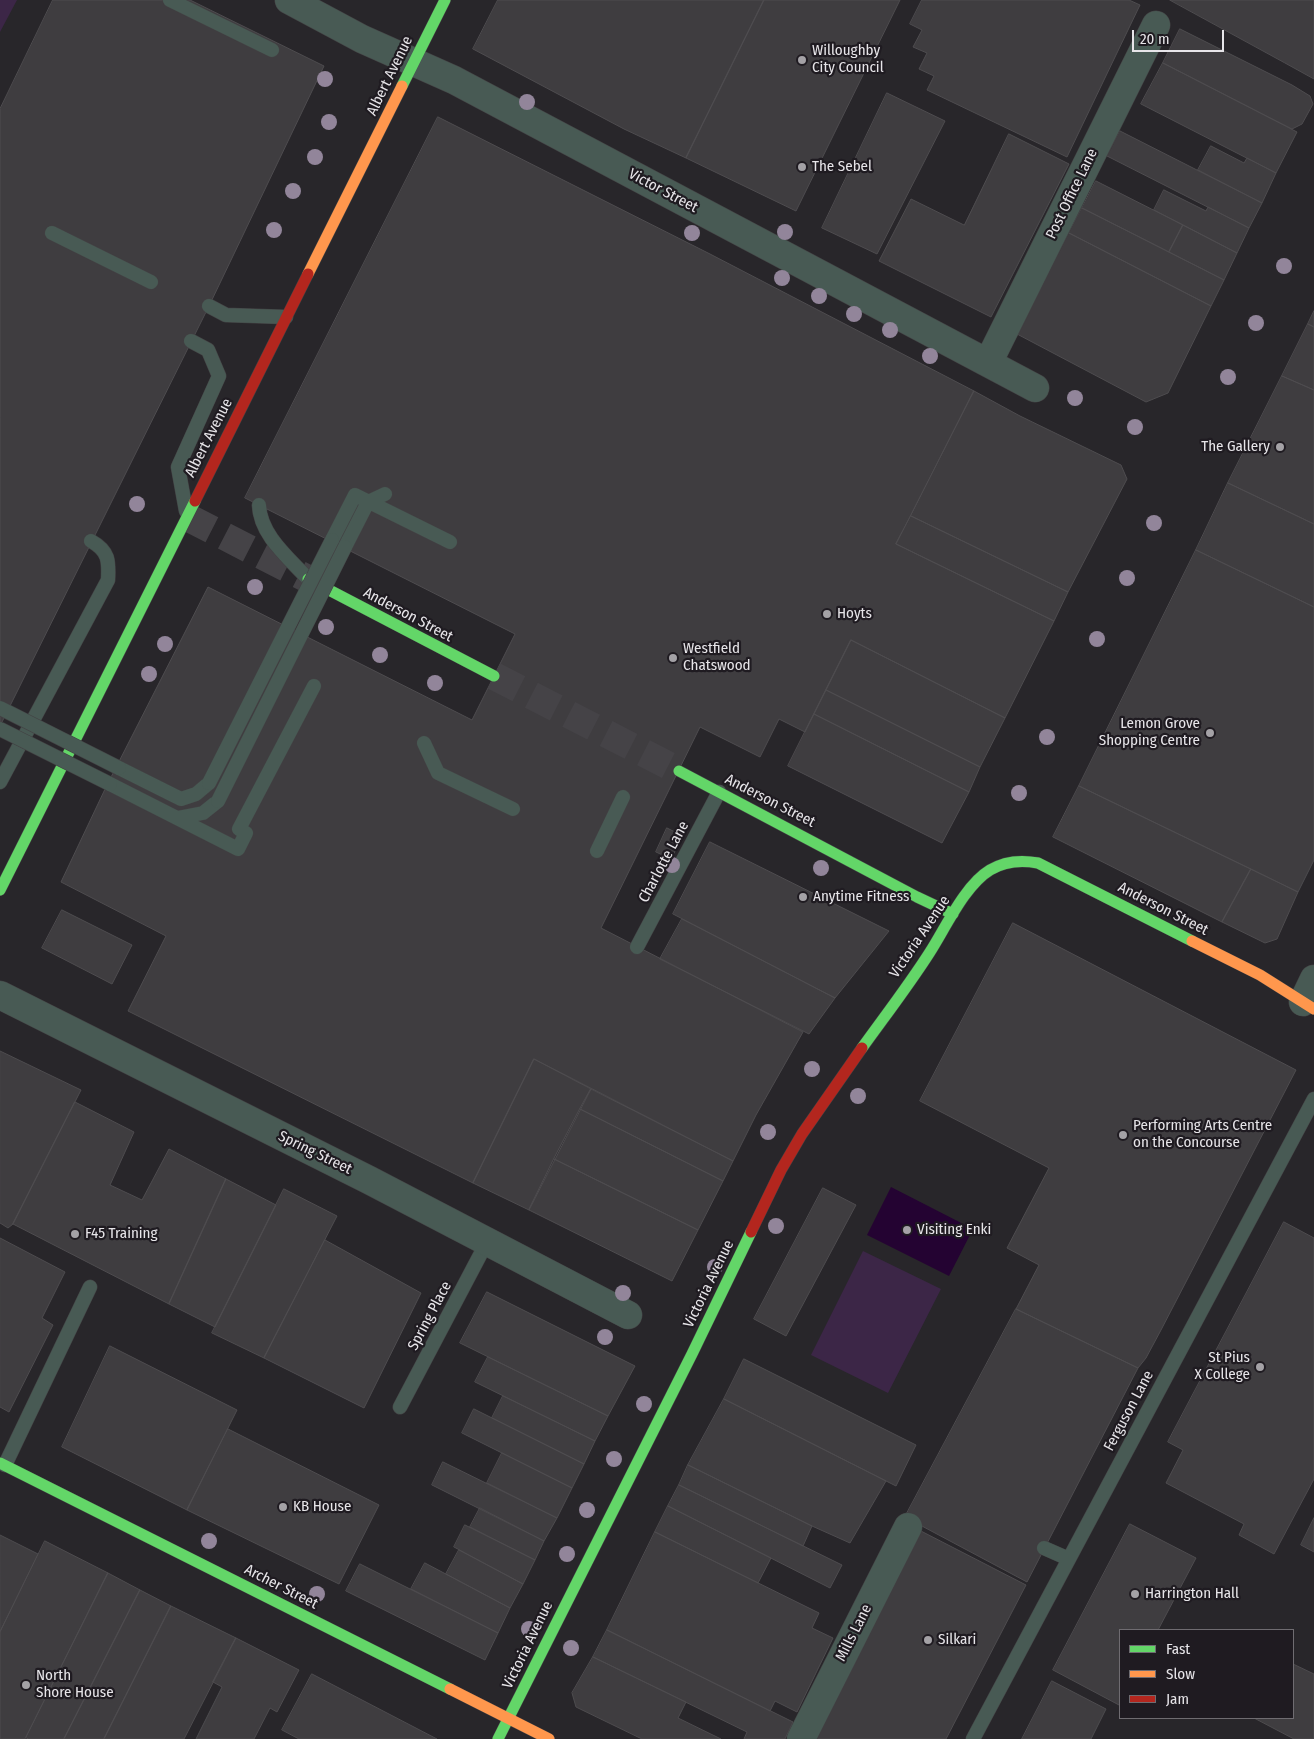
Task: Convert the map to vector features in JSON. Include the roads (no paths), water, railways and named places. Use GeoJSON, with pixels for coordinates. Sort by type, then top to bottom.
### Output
{"type":"FeatureCollection","features":[{"type":"Feature","properties":{"kind":"street","name":"Victor Street"},"geometry":{"type":"LineString","coordinates":[[289,0],[362,39],[454,80],[1035,388]]}},
{"type":"Feature","properties":{"kind":"street","name":"Albert Avenue"},"geometry":{"type":"LineString","coordinates":[[1,885],[445,0]]}},
{"type":"Feature","properties":{"kind":"street","name":"Post Office Lane"},"geometry":{"type":"LineString","coordinates":[[988,363],[1156,26]]}},
{"type":"Feature","properties":{"kind":"street","name":"Anderson Street"},"geometry":{"type":"LineString","coordinates":[[308,579],[494,676]]}},
{"type":"Feature","properties":{"kind":"street","name":"Anderson Street"},"geometry":{"type":"LineString","coordinates":[[679,770],[953,914]]}},
{"type":"Feature","properties":{"kind":"street","name":"Anderson Street"},"geometry":{"type":"LineString","coordinates":[[991,869],[1024,860],[1038,863],[1260,975],[1310,997]]}},
{"type":"Feature","properties":{"kind":"street","name":"Victoria Avenue"},"geometry":{"type":"LineString","coordinates":[[498,1739],[710,1318],[781,1170],[802,1134],[930,952],[953,914],[976,882],[991,869]]}},
{"type":"Feature","properties":{"kind":"street","name":"Spring Street"},"geometry":{"type":"LineString","coordinates":[[0,995],[488,1240],[628,1315]]}},
{"type":"Feature","properties":{"kind":"street","name":"Archer Street"},"geometry":{"type":"LineString","coordinates":[[2,1464],[549,1739]]}},
{"type":"Feature","properties":{"kind":"street","name":"Mills Lane"},"geometry":{"type":"LineString","coordinates":[[801,1739],[908,1527]]}},
{"type":"Feature","properties":{"kind":"lane"},"geometry":{"type":"LineString","coordinates":[[170,0],[272,50]]}},
{"type":"Feature","properties":{"kind":"lane"},"geometry":{"type":"LineString","coordinates":[[52,233],[151,282]]}},
{"type":"Feature","properties":{"kind":"lane"},"geometry":{"type":"LineString","coordinates":[[208,306],[226,315],[286,317]]}},
{"type":"Feature","properties":{"kind":"lane"},"geometry":{"type":"LineString","coordinates":[[187,516],[178,467],[219,376],[208,350],[191,341]]}},
{"type":"Feature","properties":{"kind":"lane"},"geometry":{"type":"LineString","coordinates":[[177,818],[203,813],[218,801],[368,502],[385,494]]}},
{"type":"Feature","properties":{"kind":"lane"},"geometry":{"type":"LineString","coordinates":[[0,708],[181,799],[196,794],[208,783],[355,495],[450,542]]}},
{"type":"Feature","properties":{"kind":"lane"},"geometry":{"type":"LineString","coordinates":[[260,505],[260,513],[267,533],[308,579]]}},
{"type":"Feature","properties":{"kind":"lane"},"geometry":{"type":"LineString","coordinates":[[0,782],[108,580],[109,561],[101,546],[92,541]]}},
{"type":"Feature","properties":{"kind":"lane"},"geometry":{"type":"LineString","coordinates":[[0,729],[238,849],[243,831],[314,686]]}},
{"type":"Feature","properties":{"kind":"lane"},"geometry":{"type":"LineString","coordinates":[[424,743],[438,773],[512,809]]}},
{"type":"Feature","properties":{"kind":"lane","name":"Charlotte Lane"},"geometry":{"type":"LineString","coordinates":[[637,947],[719,792]]}},
{"type":"Feature","properties":{"kind":"lane"},"geometry":{"type":"LineString","coordinates":[[598,850],[623,797]]}},
{"type":"Feature","properties":{"kind":"lane"},"geometry":{"type":"LineString","coordinates":[[224,842],[243,831]]}},
{"type":"Feature","properties":{"kind":"lane","name":"Ferguson Lane"},"geometry":{"type":"LineString","coordinates":[[973,1739],[1314,1099]]}},
{"type":"Feature","properties":{"kind":"lane","name":"Spring Place"},"geometry":{"type":"LineString","coordinates":[[400,1407],[488,1240]]}},
{"type":"Feature","properties":{"kind":"lane"},"geometry":{"type":"LineString","coordinates":[[2,1464],[90,1287]]}},
{"type":"Feature","properties":{"kind":"lane"},"geometry":{"type":"LineString","coordinates":[[1044,1548],[1068,1559]]}},
{"type":"Feature","properties":{"kind":"tunnel"},"geometry":{"type":"LineString","coordinates":[[187,517],[308,579]]}},
{"type":"Feature","properties":{"kind":"tunnel"},"geometry":{"type":"LineString","coordinates":[[494,676],[679,771]]}},
{"type":"Feature","properties":{"kind":"place","name":"Willoughby City Council"},"geometry":{"type":"Point","coordinates":[802,60]}},
{"type":"Feature","properties":{"kind":"place","name":"The Sebel"},"geometry":{"type":"Point","coordinates":[802,167]}},
{"type":"Feature","properties":{"kind":"place","name":"The Gallery"},"geometry":{"type":"Point","coordinates":[1280,447]}},
{"type":"Feature","properties":{"kind":"place","name":"Hoyts"},"geometry":{"type":"Point","coordinates":[827,614]}},
{"type":"Feature","properties":{"kind":"place","name":"Westfield Chatswood"},"geometry":{"type":"Point","coordinates":[673,658]}},
{"type":"Feature","properties":{"kind":"place","name":"Lemon Grove Shopping Centre"},"geometry":{"type":"Point","coordinates":[1210,733]}},
{"type":"Feature","properties":{"kind":"place","name":"Anytime Fitness"},"geometry":{"type":"Point","coordinates":[803,897]}},
{"type":"Feature","properties":{"kind":"place","name":"Performing Arts Centre on the Concourse"},"geometry":{"type":"Point","coordinates":[1123,1135]}},
{"type":"Feature","properties":{"kind":"place","name":"Visiting Enki"},"geometry":{"type":"Point","coordinates":[907,1230]}},
{"type":"Feature","properties":{"kind":"place","name":"F45 Training"},"geometry":{"type":"Point","coordinates":[75,1234]}},
{"type":"Feature","properties":{"kind":"place","name":"St Pius X College"},"geometry":{"type":"Point","coordinates":[1260,1367]}},
{"type":"Feature","properties":{"kind":"place","name":"KB House"},"geometry":{"type":"Point","coordinates":[283,1507]}},
{"type":"Feature","properties":{"kind":"place","name":"Harrington Hall"},"geometry":{"type":"Point","coordinates":[1135,1594]}},
{"type":"Feature","properties":{"kind":"place","name":"Silkari"},"geometry":{"type":"Point","coordinates":[928,1640]}},
{"type":"Feature","properties":{"kind":"place","name":"North Shore House"},"geometry":{"type":"Point","coordinates":[26,1685]}}]}
